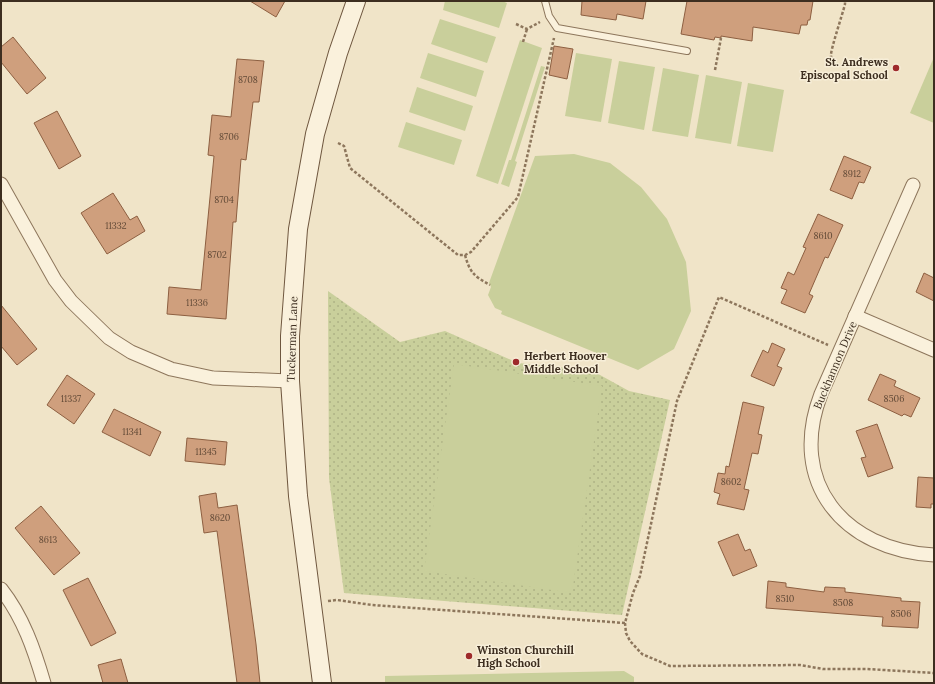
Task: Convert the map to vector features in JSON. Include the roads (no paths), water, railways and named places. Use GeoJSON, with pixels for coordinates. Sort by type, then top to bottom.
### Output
{"type":"FeatureCollection","features":[{"type":"Feature","properties":{"kind":"main road","name":"Tuckerman Lane"},"geometry":{"type":"LineString","coordinates":[[322,683],[298,496],[290,381],[290,336],[298,229],[315,134],[338,53],[356,1]]}},
{"type":"Feature","properties":{"kind":"street"},"geometry":{"type":"LineString","coordinates":[[1,184],[55,280],[71,301],[108,338],[131,352],[171,369],[213,378],[290,381]]}},
{"type":"Feature","properties":{"kind":"street","name":"Buckhannon Drive"},"geometry":{"type":"LineString","coordinates":[[913,186],[821,394],[811,424],[812,460],[818,484],[839,516],[853,528],[879,544],[902,550],[934,555]]}},
{"type":"Feature","properties":{"kind":"street"},"geometry":{"type":"LineString","coordinates":[[855,316],[934,350]]}},
{"type":"Feature","properties":{"kind":"street"},"geometry":{"type":"LineString","coordinates":[[1,589],[18,614],[29,635],[44,683]]}},
{"type":"Feature","properties":{"kind":"lane"},"geometry":{"type":"LineString","coordinates":[[545,1],[549,16],[557,28],[687,51]]}},
{"type":"Feature","properties":{"kind":"place","name":"St. Andrews Episcopal School"},"geometry":{"type":"Point","coordinates":[896,68]}},
{"type":"Feature","properties":{"kind":"place","name":"Herbert Hoover Middle School"},"geometry":{"type":"Point","coordinates":[516,362]}},
{"type":"Feature","properties":{"kind":"place","name":"Winston Churchill High School"},"geometry":{"type":"Point","coordinates":[469,656]}}]}
